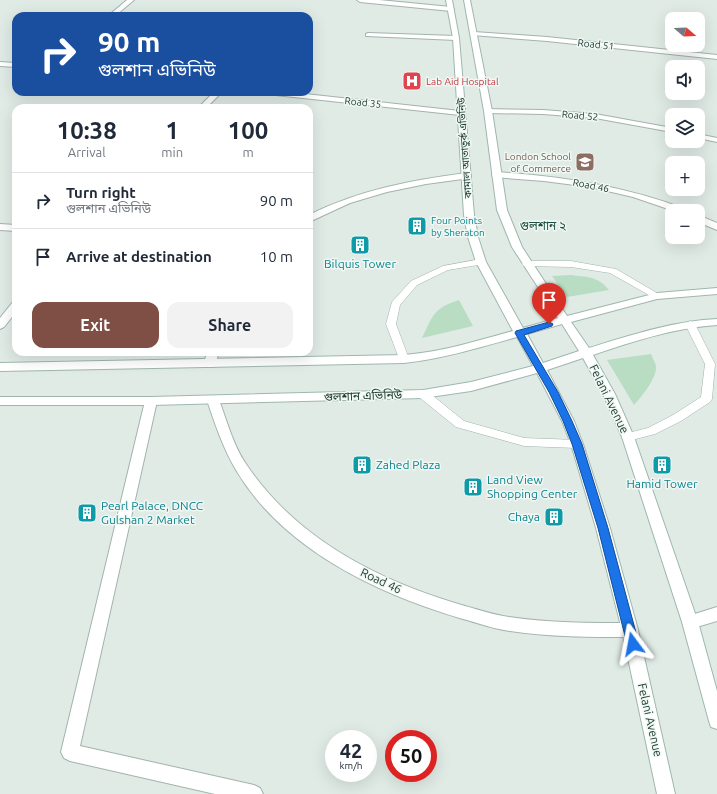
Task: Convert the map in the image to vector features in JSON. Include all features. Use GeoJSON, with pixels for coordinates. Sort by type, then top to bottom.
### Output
{"type":"FeatureCollection","features":[{"type":"Feature","properties":{"kind":"main road"},"geometry":{"type":"LineString","coordinates":[[116,12],[131,0]]}},
{"type":"Feature","properties":{"kind":"main road"},"geometry":{"type":"LineString","coordinates":[[360,0],[450,4]]}},
{"type":"Feature","properties":{"kind":"main road"},"geometry":{"type":"LineString","coordinates":[[467,0],[488,111],[502,210],[509,230],[527,264],[586,353]]}},
{"type":"Feature","properties":{"kind":"main road","name":"কামাল আতাতুর্ক এভিনিউ"},"geometry":{"type":"LineString","coordinates":[[450,4],[456,38],[460,113],[473,236],[481,262],[519,333]]}},
{"type":"Feature","properties":{"kind":"main road","name":"Road 51"},"geometry":{"type":"LineString","coordinates":[[474,34],[717,57]]}},
{"type":"Feature","properties":{"kind":"main road"},"geometry":{"type":"LineString","coordinates":[[368,35],[456,38]]}},
{"type":"Feature","properties":{"kind":"main road"},"geometry":{"type":"LineString","coordinates":[[0,64],[12,66]]}},
{"type":"Feature","properties":{"kind":"main road"},"geometry":{"type":"LineString","coordinates":[[206,104],[214,96]]}},
{"type":"Feature","properties":{"kind":"main road","name":"Road 35"},"geometry":{"type":"LineString","coordinates":[[303,96],[460,113]]}},
{"type":"Feature","properties":{"kind":"main road","name":"Road 52"},"geometry":{"type":"LineString","coordinates":[[488,111],[542,112],[595,116],[665,129]]}},
{"type":"Feature","properties":{"kind":"main road"},"geometry":{"type":"LineString","coordinates":[[705,137],[717,140]]}},
{"type":"Feature","properties":{"kind":"main road","name":"Road 46"},"geometry":{"type":"LineString","coordinates":[[496,175],[566,180],[599,185],[665,205]]}},
{"type":"Feature","properties":{"kind":"main road"},"geometry":{"type":"LineString","coordinates":[[313,217],[357,197],[392,186],[467,176]]}},
{"type":"Feature","properties":{"kind":"main road"},"geometry":{"type":"LineString","coordinates":[[705,221],[717,227]]}},
{"type":"Feature","properties":{"kind":"main road"},"geometry":{"type":"LineString","coordinates":[[0,226],[12,228]]}},
{"type":"Feature","properties":{"kind":"main road"},"geometry":{"type":"LineString","coordinates":[[0,366],[210,364],[404,359],[427,357],[657,296],[717,291]]}},
{"type":"Feature","properties":{"kind":"main road"},"geometry":{"type":"LineString","coordinates":[[0,325],[12,311]]}},
{"type":"Feature","properties":{"kind":"main road","name":"গুলশান এভিনিউ"},"geometry":{"type":"LineString","coordinates":[[0,401],[213,400],[423,394],[466,389],[540,369],[664,328],[717,322]]}},
{"type":"Feature","properties":{"kind":"main road","name":"Felani Avenue"},"geometry":{"type":"LineString","coordinates":[[519,333],[568,421],[577,444],[603,528],[630,630],[666,794]]}},
{"type":"Feature","properties":{"kind":"main road","name":"Felani Avenue"},"geometry":{"type":"LineString","coordinates":[[586,353],[609,394],[628,437],[690,622],[717,721]]}},
{"type":"Feature","properties":{"kind":"main road"},"geometry":{"type":"LineString","coordinates":[[210,364],[211,356]]}},
{"type":"Feature","properties":{"kind":"main road","name":"Road 46"},"geometry":{"type":"LineString","coordinates":[[213,400],[225,434],[242,467],[268,503],[302,533],[345,563],[394,588],[449,609],[508,624],[568,630],[630,630]]}},
{"type":"Feature","properties":{"kind":"main road"},"geometry":{"type":"LineString","coordinates":[[151,401],[70,752],[254,794]]}},
{"type":"Feature","properties":{"kind":"main road"},"geometry":{"type":"LineString","coordinates":[[690,622],[717,614]]}},
{"type":"Feature","properties":{"kind":"lane"},"geometry":{"type":"LineString","coordinates":[[404,359],[391,324],[394,304],[414,283],[446,268],[481,262]]}},
{"type":"Feature","properties":{"kind":"lane"},"geometry":{"type":"LineString","coordinates":[[527,264],[571,264],[613,270],[657,296]]}},
{"type":"Feature","properties":{"kind":"lane"},"geometry":{"type":"LineString","coordinates":[[628,437],[658,428],[677,418],[706,399],[710,364],[690,324]]}},
{"type":"Feature","properties":{"kind":"lane"},"geometry":{"type":"LineString","coordinates":[[423,394],[460,424],[524,442],[577,444]]}},
{"type":"Feature","properties":{"kind":"green space"},"geometry":{"type":"Polygon","coordinates":[[[570,275],[592,278],[601,282],[609,290],[567,297],[552,276],[570,275]]]}},
{"type":"Feature","properties":{"kind":"green space"},"geometry":{"type":"Polygon","coordinates":[[[459,300],[473,326],[422,338],[435,313],[444,306],[459,300]]]}},
{"type":"Feature","properties":{"kind":"green space"},"geometry":{"type":"Polygon","coordinates":[[[651,354],[656,366],[656,371],[648,387],[634,405],[607,360],[651,354]]]}},
{"type":"Feature","properties":{"kind":"place","name":"Lab Aid Hospital"},"geometry":{"type":"Point","coordinates":[412,81]}},
{"type":"Feature","properties":{"kind":"place","name":"London School of Commerce"},"geometry":{"type":"Point","coordinates":[585,162]}},
{"type":"Feature","properties":{"kind":"place","name":"Four Points by Sheraton"},"geometry":{"type":"Point","coordinates":[417,226]}},
{"type":"Feature","properties":{"kind":"place","name":"Bilquis Tower"},"geometry":{"type":"Point","coordinates":[360,245]}},
{"type":"Feature","properties":{"kind":"place","name":"Zahed Plaza"},"geometry":{"type":"Point","coordinates":[362,465]}},
{"type":"Feature","properties":{"kind":"place","name":"Hamid Tower"},"geometry":{"type":"Point","coordinates":[662,465]}},
{"type":"Feature","properties":{"kind":"place","name":"Land View Shopping Center"},"geometry":{"type":"Point","coordinates":[473,487]}},
{"type":"Feature","properties":{"kind":"place","name":"Pearl Palace, DNCC Gulshan 2 Market"},"geometry":{"type":"Point","coordinates":[87,513]}},
{"type":"Feature","properties":{"kind":"place","name":"Chaya"},"geometry":{"type":"Point","coordinates":[554,517]}},
{"type":"Feature","properties":{"kind":"district","name":"গুলশান ২"},"geometry":{"type":"Point","coordinates":[543,226]}},
{"type":"Feature","properties":{"kind":"route"},"geometry":{"type":"LineString","coordinates":[[549,324],[519,333],[553,392],[568,421],[577,444],[603,528],[633,644]]}}]}
